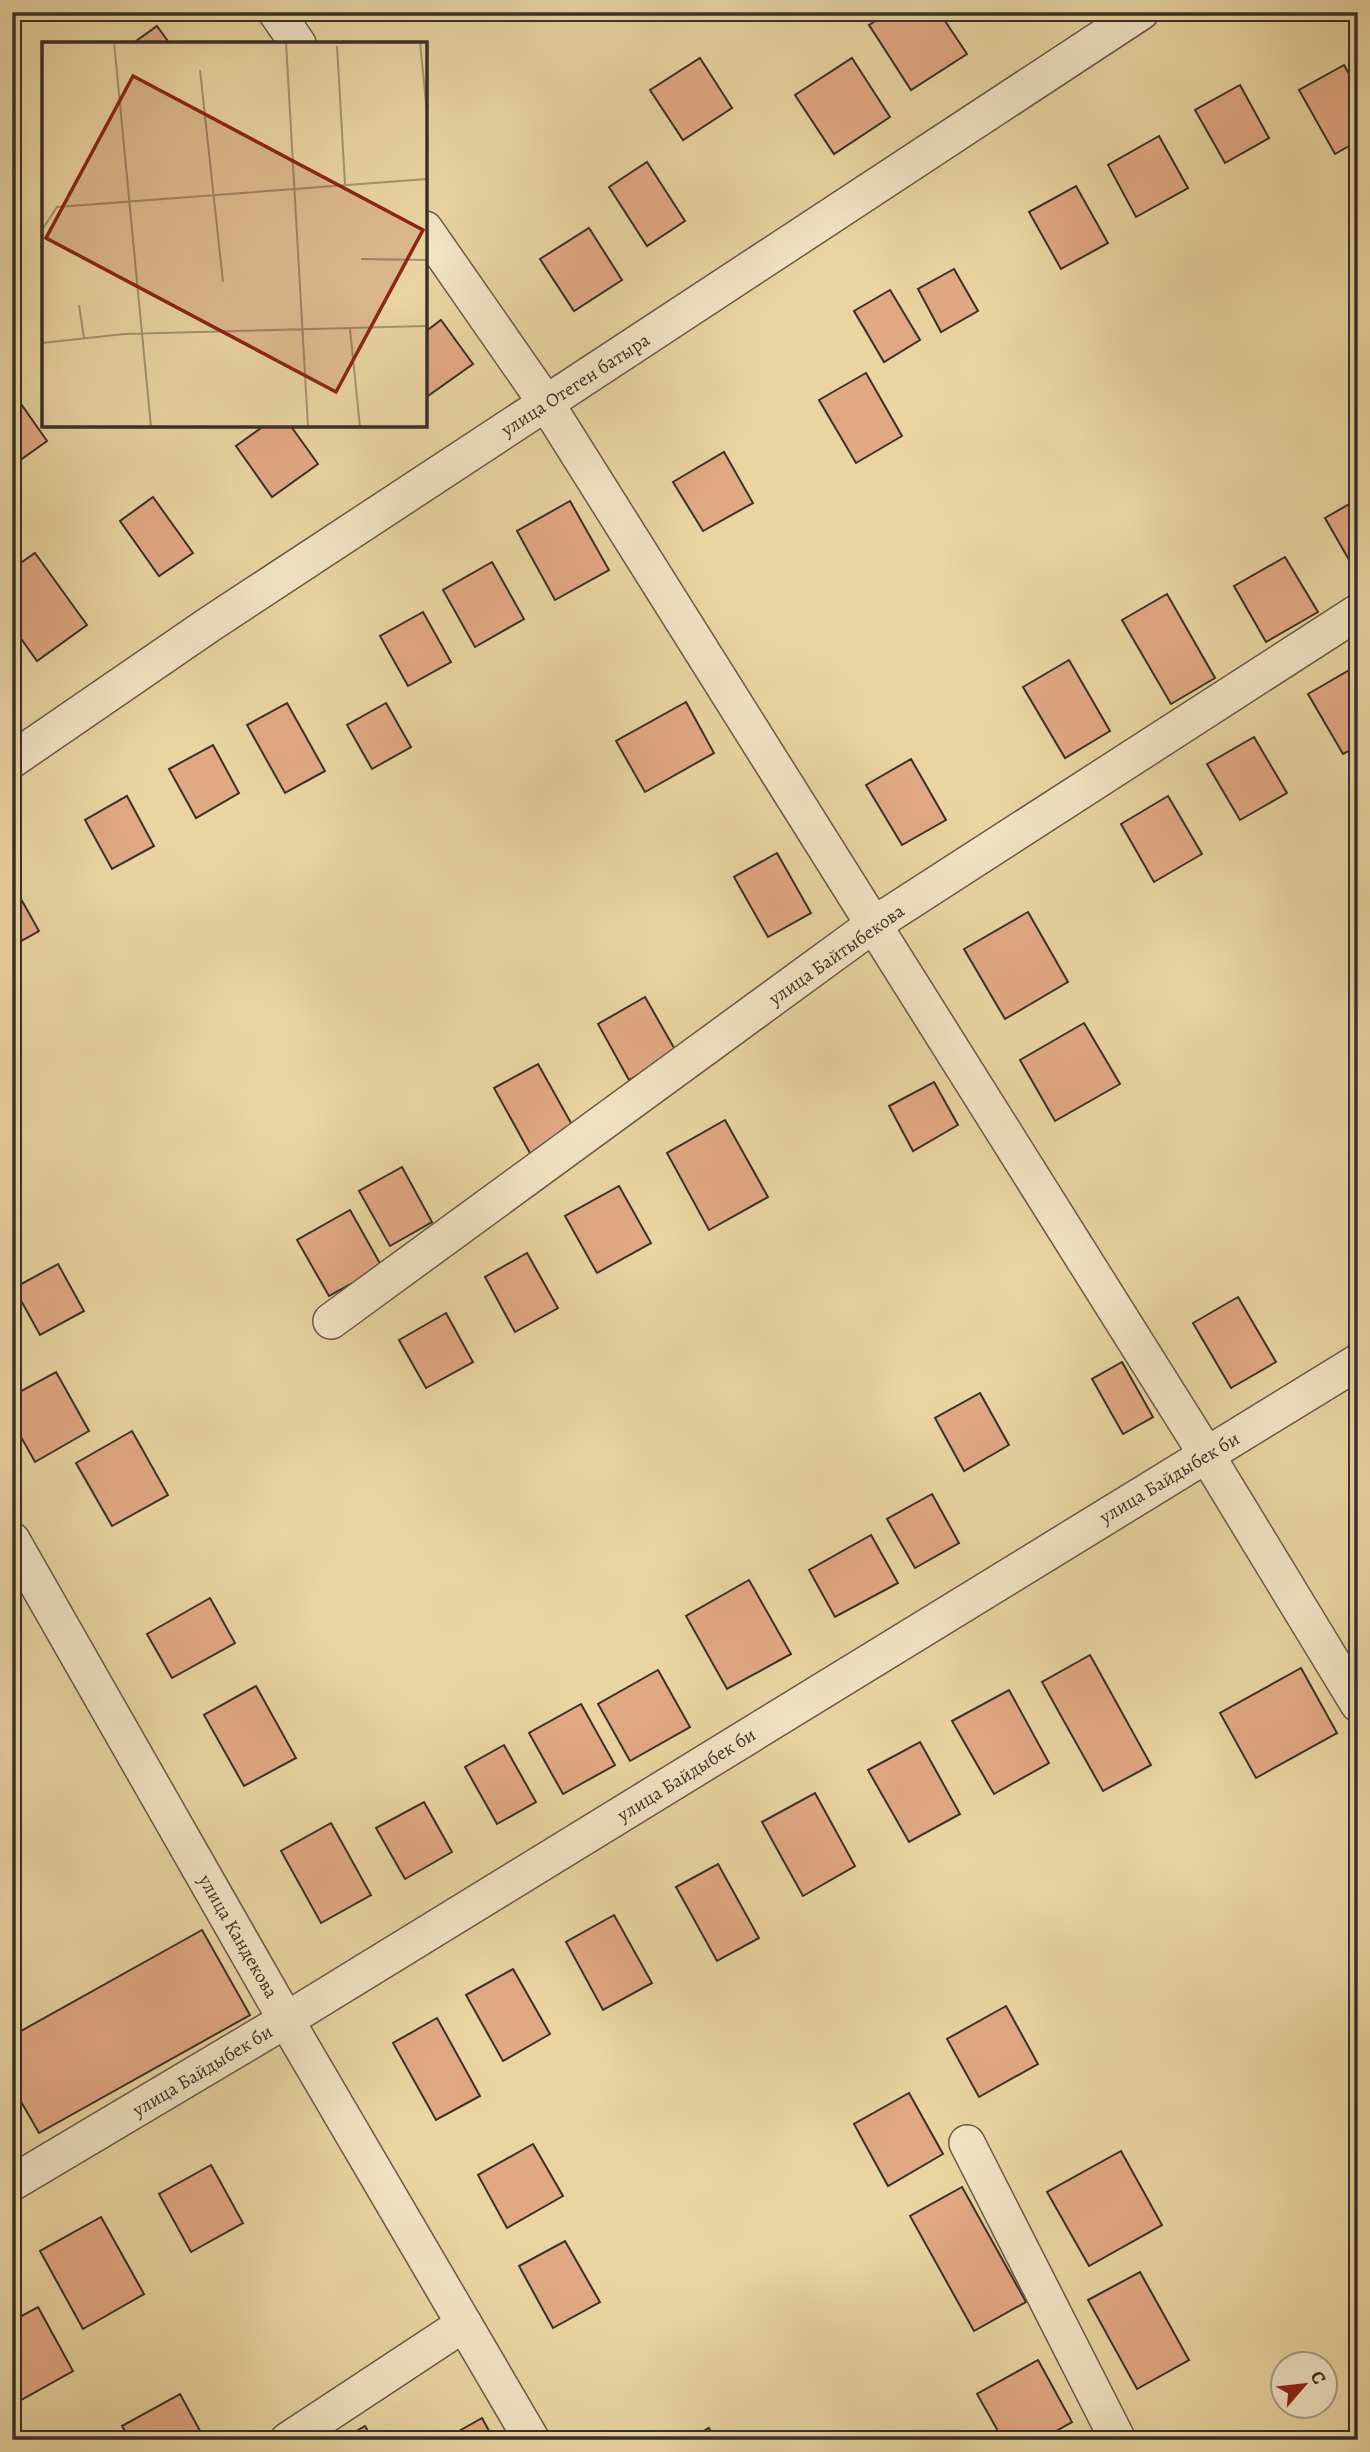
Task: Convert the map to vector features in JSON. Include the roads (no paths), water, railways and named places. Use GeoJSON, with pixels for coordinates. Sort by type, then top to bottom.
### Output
{"type":"FeatureCollection","features":[{"type":"Feature","properties":{"kind":"street"},"geometry":{"type":"LineString","coordinates":[[276,12],[297,42]]}},
{"type":"Feature","properties":{"kind":"street","name":"улица Отеген батыра"},"geometry":{"type":"LineString","coordinates":[[12,760],[210,624],[1141,12]]}},
{"type":"Feature","properties":{"kind":"street"},"geometry":{"type":"LineString","coordinates":[[427,232],[545,403],[1206,1454],[1358,1704]]}},
{"type":"Feature","properties":{"kind":"street","name":"улица Байтыбекова"},"geometry":{"type":"LineString","coordinates":[[331,1321],[873,925],[1358,612]]}},
{"type":"Feature","properties":{"kind":"street","name":"улица Байдыбек би"},"geometry":{"type":"LineString","coordinates":[[12,2183],[286,2020],[1358,1362]]}},
{"type":"Feature","properties":{"kind":"street","name":"улица Кандекова"},"geometry":{"type":"LineString","coordinates":[[12,1540],[286,2020],[532,2440]]}},
{"type":"Feature","properties":{"kind":"street"},"geometry":{"type":"LineString","coordinates":[[967,2143],[1118,2440]]}},
{"type":"Feature","properties":{"kind":"street"},"geometry":{"type":"LineString","coordinates":[[288,2440],[464,2324]]}}]}
